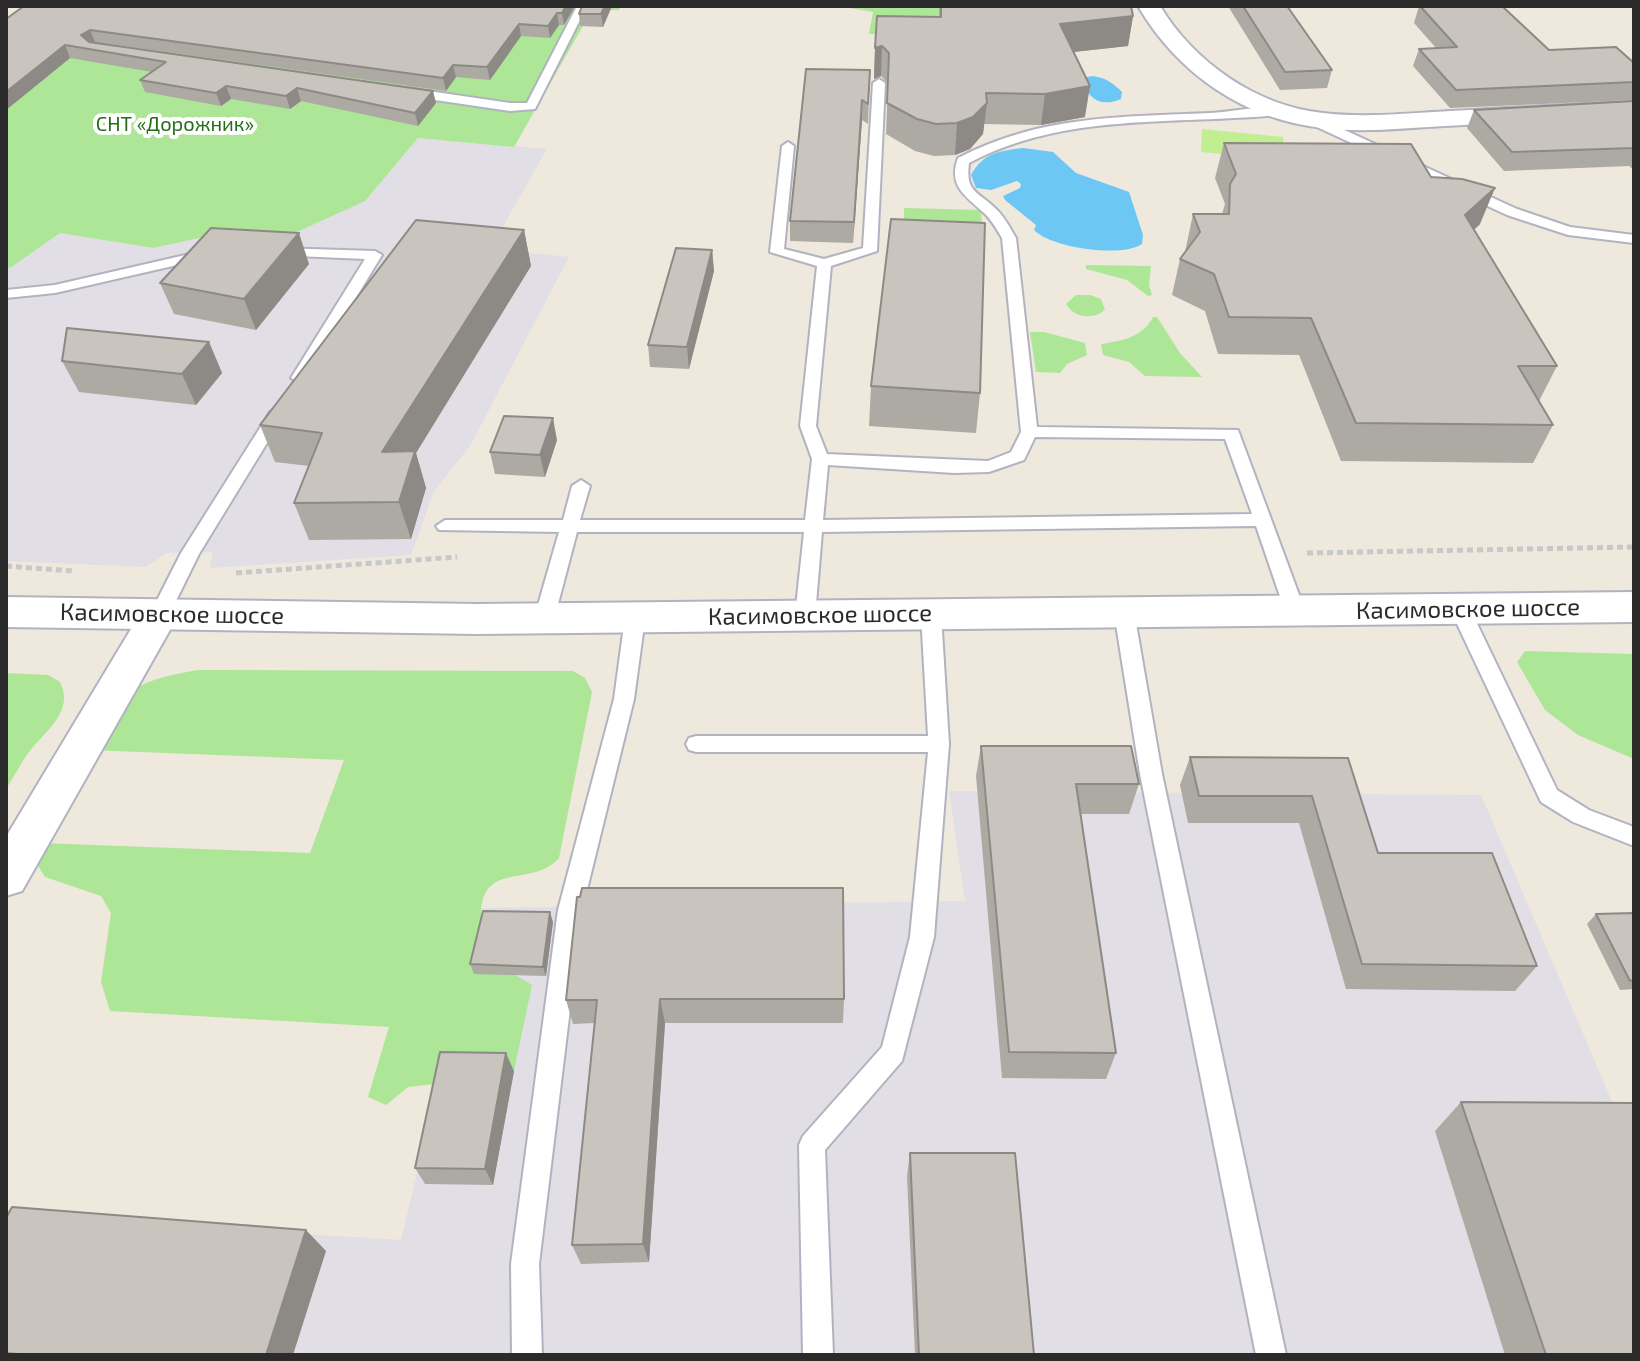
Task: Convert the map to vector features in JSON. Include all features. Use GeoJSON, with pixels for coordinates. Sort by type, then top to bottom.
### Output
{"type":"FeatureCollection","features":[{"type":"Feature","properties":{"kind":"main road","name":"Касимовское шоссе"},"geometry":{"type":"LineString","coordinates":[[6,612],[544,619],[1634,607]]}},
{"type":"Feature","properties":{"kind":"street"},"geometry":{"type":"LineString","coordinates":[[1149,6],[1157,22],[1206,70],[1245,97],[1310,119],[1356,122],[1634,109]]}},
{"type":"Feature","properties":{"kind":"street"},"geometry":{"type":"LineString","coordinates":[[6,877],[160,614]]}},
{"type":"Feature","properties":{"kind":"lane"},"geometry":{"type":"LineString","coordinates":[[387,89],[510,107],[531,106],[582,6]]}},
{"type":"Feature","properties":{"kind":"lane"},"geometry":{"type":"LineString","coordinates":[[788,146],[777,252],[824,263],[870,251],[879,83]]}},
{"type":"Feature","properties":{"kind":"lane"},"geometry":{"type":"LineString","coordinates":[[820,459],[954,467],[989,466],[1018,456],[1029,432],[1009,238],[994,215],[967,196],[960,177],[963,161],[982,149],[1002,142],[1075,123],[1233,118],[1279,111]]}},
{"type":"Feature","properties":{"kind":"lane"},"geometry":{"type":"LineString","coordinates":[[1310,119],[1512,212],[1568,231],[1634,239]]}},
{"type":"Feature","properties":{"kind":"lane"},"geometry":{"type":"LineString","coordinates":[[6,294],[55,289],[218,251]]}},
{"type":"Feature","properties":{"kind":"lane"},"geometry":{"type":"LineString","coordinates":[[160,614],[190,553],[375,255],[265,252]]}},
{"type":"Feature","properties":{"kind":"lane"},"geometry":{"type":"LineString","coordinates":[[805,616],[820,459],[808,426],[824,263]]}},
{"type":"Feature","properties":{"kind":"lane"},"geometry":{"type":"LineString","coordinates":[[1029,432],[1232,434],[1295,611]]}},
{"type":"Feature","properties":{"kind":"lane"},"geometry":{"type":"LineString","coordinates":[[544,619],[581,486]]}},
{"type":"Feature","properties":{"kind":"lane"},"geometry":{"type":"LineString","coordinates":[[445,526],[813,526],[1264,520]]}},
{"type":"Feature","properties":{"kind":"lane"},"geometry":{"type":"LineString","coordinates":[[1460,609],[1549,796],[1581,816],[1634,837]]}},
{"type":"Feature","properties":{"kind":"lane"},"geometry":{"type":"LineString","coordinates":[[1124,612],[1151,774],[1271,1355]]}},
{"type":"Feature","properties":{"kind":"lane"},"geometry":{"type":"LineString","coordinates":[[818,1355],[812,1145],[893,1053],[922,937],[939,744],[931,614]]}},
{"type":"Feature","properties":{"kind":"lane"},"geometry":{"type":"LineString","coordinates":[[527,1355],[525,1264],[570,910],[624,699],[635,618]]}},
{"type":"Feature","properties":{"kind":"lane"},"geometry":{"type":"LineString","coordinates":[[696,744],[939,744]]}},
{"type":"Feature","properties":{"kind":"shaded area"},"geometry":{"type":"Polygon","coordinates":[[[418,138],[547,149],[490,249],[569,257],[470,446],[434,491],[411,555],[210,568],[213,552],[167,553],[145,567],[6,561],[6,267],[10,268],[60,233],[153,248],[365,201],[418,138]]]}},
{"type":"Feature","properties":{"kind":"shaded area"},"geometry":{"type":"Polygon","coordinates":[[[949,791],[1481,795],[1634,1153],[1634,1355],[6,1355],[6,1216],[401,1240],[481,908],[965,901],[949,791]]]}},
{"type":"Feature","properties":{"kind":"green space","name":"СНТ «Дорожник»"},"geometry":{"type":"Polygon","coordinates":[[[132,6],[621,6],[619,10],[592,10],[514,147],[418,138],[365,201],[288,236],[223,233],[153,248],[60,233],[10,268],[6,267],[6,108],[132,6]]]}},
{"type":"Feature","properties":{"kind":"green space"},"geometry":{"type":"Polygon","coordinates":[[[838,6],[1005,6],[937,36],[869,34],[873,12],[838,6]]]}},
{"type":"Feature","properties":{"kind":"green space"},"geometry":{"type":"Polygon","coordinates":[[[1202,129],[1283,137],[1285,160],[1201,152],[1202,129]]]}},
{"type":"Feature","properties":{"kind":"green space"},"geometry":{"type":"Polygon","coordinates":[[[904,208],[981,210],[983,238],[904,236],[904,208]]]}},
{"type":"Feature","properties":{"kind":"green space"},"geometry":{"type":"Polygon","coordinates":[[[1086,265],[1151,266],[1149,285],[1152,295],[1148,296],[1127,280],[1086,269],[1086,265]]]}},
{"type":"Feature","properties":{"kind":"green space"},"geometry":{"type":"Polygon","coordinates":[[[1076,295],[1101,299],[1105,310],[1089,316],[1079,315],[1066,304],[1076,295]]]}},
{"type":"Feature","properties":{"kind":"green space"},"geometry":{"type":"Polygon","coordinates":[[[1153,317],[1157,317],[1180,353],[1202,377],[1145,376],[1129,362],[1103,355],[1101,344],[1138,334],[1153,317]]]}},
{"type":"Feature","properties":{"kind":"green space"},"geometry":{"type":"Polygon","coordinates":[[[1030,332],[1044,332],[1085,343],[1087,355],[1067,364],[1060,373],[1036,372],[1030,332]]]}},
{"type":"Feature","properties":{"kind":"green space"},"geometry":{"type":"Polygon","coordinates":[[[1525,651],[1634,654],[1634,759],[1578,735],[1545,710],[1517,662],[1525,651]]]}},
{"type":"Feature","properties":{"kind":"green space"},"geometry":{"type":"Polygon","coordinates":[[[197,670],[573,671],[585,678],[592,692],[559,858],[535,872],[498,881],[489,888],[483,900],[481,918],[487,921],[515,975],[532,985],[514,1071],[450,1070],[435,1084],[408,1087],[386,1105],[368,1097],[389,1027],[110,1011],[101,982],[111,913],[101,896],[45,877],[35,861],[40,843],[310,853],[344,760],[89,750],[120,701],[136,688],[197,670]]]}},
{"type":"Feature","properties":{"kind":"green space"},"geometry":{"type":"Polygon","coordinates":[[[6,673],[48,675],[60,682],[64,704],[55,722],[26,756],[6,789],[6,673]]]}},
{"type":"Feature","properties":{"kind":"water"},"geometry":{"type":"Polygon","coordinates":[[[1093,76],[1116,86],[1122,92],[1121,99],[1101,102],[1091,96],[1081,78],[1093,76]]]}},
{"type":"Feature","properties":{"kind":"water"},"geometry":{"type":"Polygon","coordinates":[[[1023,148],[1053,152],[1076,173],[1129,192],[1143,235],[1142,244],[1104,250],[1055,242],[1034,230],[1036,225],[1005,200],[1003,196],[1020,188],[1021,184],[1017,181],[991,190],[976,188],[971,175],[981,162],[999,152],[1023,148]]]}},
{"type":"Feature","properties":{"kind":"building"},"geometry":{"type":"Polygon","coordinates":[[[24,6],[566,6],[548,26],[519,24],[487,67],[453,65],[443,78],[90,30],[81,35],[89,42],[433,91],[415,113],[297,88],[286,96],[226,86],[216,93],[140,80],[166,62],[65,45],[6,92],[6,19],[24,6]]]}},
{"type":"Feature","properties":{"kind":"building"},"geometry":{"type":"Polygon","coordinates":[[[582,6],[605,6],[601,14],[579,14],[582,6]]]}},
{"type":"Feature","properties":{"kind":"building"},"geometry":{"type":"Polygon","coordinates":[[[941,6],[1131,6],[1133,16],[1060,24],[1090,86],[1045,94],[986,93],[987,103],[973,117],[957,123],[936,124],[917,119],[887,103],[889,53],[882,46],[875,48],[877,16],[941,17],[941,6]]]}},
{"type":"Feature","properties":{"kind":"building"},"geometry":{"type":"Polygon","coordinates":[[[1243,6],[1287,6],[1332,70],[1285,72],[1243,6]]]}},
{"type":"Feature","properties":{"kind":"building"},"geometry":{"type":"Polygon","coordinates":[[[1420,6],[1502,6],[1549,50],[1616,47],[1634,63],[1634,82],[1456,90],[1419,49],[1457,47],[1420,6]]]}},
{"type":"Feature","properties":{"kind":"building"},"geometry":{"type":"Polygon","coordinates":[[[806,69],[870,70],[868,104],[862,100],[854,222],[790,221],[806,69]]]}},
{"type":"Feature","properties":{"kind":"building"},"geometry":{"type":"Polygon","coordinates":[[[1634,101],[1634,148],[1512,152],[1474,110],[1634,101]]]}},
{"type":"Feature","properties":{"kind":"building"},"geometry":{"type":"Polygon","coordinates":[[[1224,143],[1411,144],[1431,177],[1462,179],[1495,188],[1465,215],[1557,366],[1518,366],[1553,425],[1356,423],[1311,318],[1229,317],[1214,274],[1180,259],[1200,232],[1193,214],[1229,214],[1230,184],[1236,174],[1224,143]]]}},
{"type":"Feature","properties":{"kind":"building"},"geometry":{"type":"Polygon","coordinates":[[[891,219],[985,223],[980,393],[871,386],[891,219]]]}},
{"type":"Feature","properties":{"kind":"building"},"geometry":{"type":"Polygon","coordinates":[[[416,220],[524,230],[382,452],[415,451],[399,502],[294,503],[322,433],[260,425],[416,220]]]}},
{"type":"Feature","properties":{"kind":"building"},"geometry":{"type":"Polygon","coordinates":[[[211,228],[299,233],[244,299],[160,283],[211,228]]]}},
{"type":"Feature","properties":{"kind":"building"},"geometry":{"type":"Polygon","coordinates":[[[676,248],[712,250],[687,347],[648,345],[676,248]]]}},
{"type":"Feature","properties":{"kind":"building"},"geometry":{"type":"Polygon","coordinates":[[[67,328],[209,342],[182,374],[62,361],[67,328]]]}},
{"type":"Feature","properties":{"kind":"building"},"geometry":{"type":"Polygon","coordinates":[[[504,416],[553,418],[540,455],[490,452],[504,416]]]}},
{"type":"Feature","properties":{"kind":"building"},"geometry":{"type":"Polygon","coordinates":[[[981,746],[1131,746],[1139,784],[1076,784],[1116,1053],[1009,1052],[981,746]]]}},
{"type":"Feature","properties":{"kind":"building"},"geometry":{"type":"Polygon","coordinates":[[[1190,757],[1348,758],[1378,853],[1492,853],[1537,966],[1362,964],[1312,796],[1199,796],[1190,757]]]}},
{"type":"Feature","properties":{"kind":"building"},"geometry":{"type":"Polygon","coordinates":[[[582,888],[843,888],[844,999],[660,999],[643,1244],[572,1245],[597,1000],[566,1000],[577,897],[580,897],[582,888]]]}},
{"type":"Feature","properties":{"kind":"building"},"geometry":{"type":"Polygon","coordinates":[[[483,911],[550,912],[543,967],[470,964],[483,911]]]}},
{"type":"Feature","properties":{"kind":"building"},"geometry":{"type":"Polygon","coordinates":[[[1634,913],[1634,980],[1630,981],[1596,914],[1634,913]]]}},
{"type":"Feature","properties":{"kind":"building"},"geometry":{"type":"Polygon","coordinates":[[[440,1052],[506,1053],[485,1169],[415,1168],[440,1052]]]}},
{"type":"Feature","properties":{"kind":"building"},"geometry":{"type":"Polygon","coordinates":[[[1461,1102],[1634,1103],[1634,1355],[1546,1355],[1461,1102]]]}},
{"type":"Feature","properties":{"kind":"building"},"geometry":{"type":"Polygon","coordinates":[[[910,1153],[1015,1153],[1034,1355],[919,1355],[910,1153]]]}},
{"type":"Feature","properties":{"kind":"building"},"geometry":{"type":"Polygon","coordinates":[[[12,1207],[306,1230],[266,1355],[30,1355],[6,1353],[6,1218],[12,1207]]]}}]}
